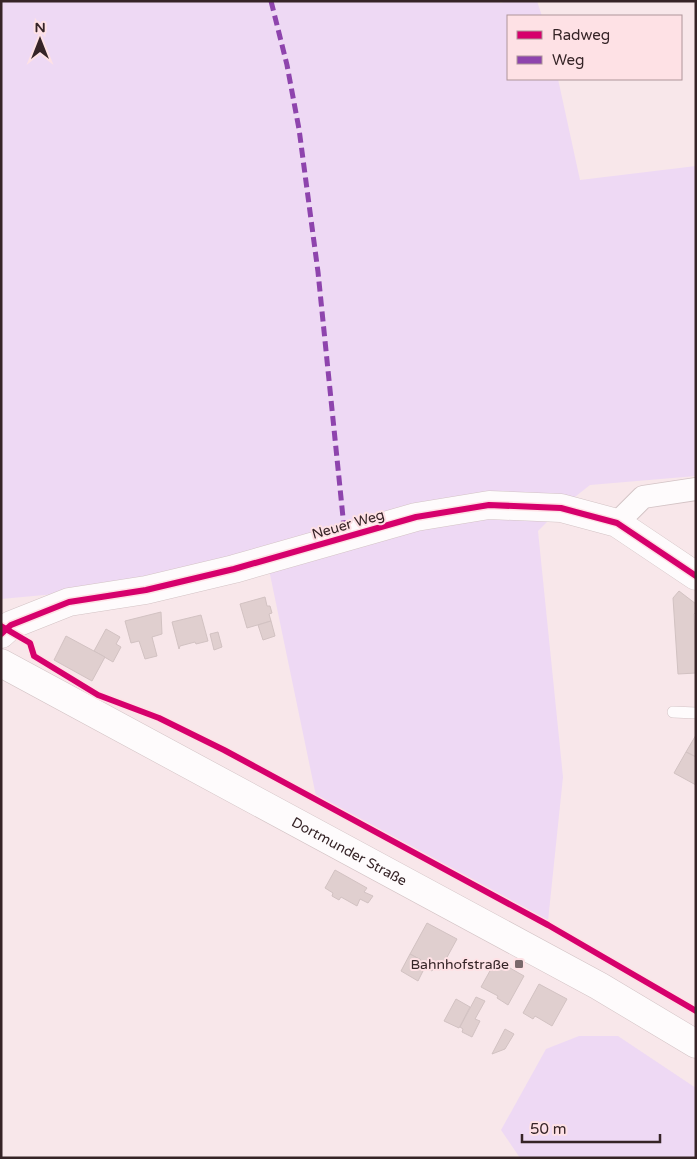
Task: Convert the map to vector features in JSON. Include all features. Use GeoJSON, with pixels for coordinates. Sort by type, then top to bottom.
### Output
{"type":"FeatureCollection","features":[{"type":"Feature","properties":{"kind":"main road","name":"Neuer Weg"},"geometry":{"type":"LineString","coordinates":[[3,631],[69,602],[155,588],[234,569],[416,518],[489,505],[561,508],[617,523],[696,576]]}},
{"type":"Feature","properties":{"kind":"main road","name":"Dortmunder Straße"},"geometry":{"type":"LineString","coordinates":[[1,662],[599,986],[696,1044]]}},
{"type":"Feature","properties":{"kind":"street"},"geometry":{"type":"LineString","coordinates":[[617,523],[643,497],[696,489]]}},
{"type":"Feature","properties":{"kind":"lane"},"geometry":{"type":"LineString","coordinates":[[673,712],[696,713]]}},
{"type":"Feature","properties":{"kind":"path"},"geometry":{"type":"LineString","coordinates":[[3,631],[30,643],[34,656],[42,661]]}},
{"type":"Feature","properties":{"kind":"path"},"geometry":{"type":"LineString","coordinates":[[142,712],[159,718],[224,750],[540,920],[696,1011]]}},
{"type":"Feature","properties":{"kind":"shaded area"},"geometry":{"type":"Polygon","coordinates":[[[1,1],[500,1],[500,3],[508,1],[537,1],[542,15],[507,15],[507,80],[558,80],[580,180],[696,166],[696,476],[590,485],[561,508],[538,531],[563,777],[548,921],[316,796],[267,560],[55,594],[1,599],[1,1]]]}},
{"type":"Feature","properties":{"kind":"shaded area"},"geometry":{"type":"Polygon","coordinates":[[[579,1036],[618,1036],[696,1088],[696,1158],[520,1158],[501,1130],[546,1049],[579,1036]]]}},
{"type":"Feature","properties":{"kind":"building"},"geometry":{"type":"Polygon","coordinates":[[[679,591],[696,604],[696,612],[694,614],[696,673],[678,674],[673,598],[679,591]]]}},
{"type":"Feature","properties":{"kind":"building"},"geometry":{"type":"Polygon","coordinates":[[[265,597],[267,606],[270,606],[272,613],[269,614],[271,621],[247,628],[240,604],[265,597]]]}},
{"type":"Feature","properties":{"kind":"building"},"geometry":{"type":"Polygon","coordinates":[[[161,612],[162,634],[152,637],[157,656],[145,659],[139,641],[131,643],[125,621],[161,612]]]}},
{"type":"Feature","properties":{"kind":"building"},"geometry":{"type":"Polygon","coordinates":[[[201,615],[208,641],[180,646],[179,649],[172,622],[201,615]]]}},
{"type":"Feature","properties":{"kind":"building"},"geometry":{"type":"Polygon","coordinates":[[[271,621],[275,636],[263,640],[258,625],[271,621]]]}},
{"type":"Feature","properties":{"kind":"building"},"geometry":{"type":"Polygon","coordinates":[[[106,629],[120,637],[116,644],[121,647],[113,662],[94,651],[106,629]]]}},
{"type":"Feature","properties":{"kind":"building"},"geometry":{"type":"Polygon","coordinates":[[[218,632],[222,647],[214,650],[210,634],[218,632]]]}},
{"type":"Feature","properties":{"kind":"building"},"geometry":{"type":"Polygon","coordinates":[[[66,636],[105,657],[92,681],[54,660],[66,636]]]}},
{"type":"Feature","properties":{"kind":"building"},"geometry":{"type":"Polygon","coordinates":[[[696,735],[696,757],[686,752],[696,735]]]}},
{"type":"Feature","properties":{"kind":"building"},"geometry":{"type":"Polygon","coordinates":[[[686,752],[696,757],[696,785],[674,773],[686,752]]]}},
{"type":"Feature","properties":{"kind":"building"},"geometry":{"type":"Polygon","coordinates":[[[335,870],[367,888],[364,892],[373,896],[368,903],[360,899],[357,906],[341,897],[339,900],[332,896],[333,893],[325,888],[335,870]]]}},
{"type":"Feature","properties":{"kind":"building"},"geometry":{"type":"Polygon","coordinates":[[[427,923],[457,939],[440,970],[434,967],[432,971],[419,964],[421,960],[410,954],[427,923]]]}},
{"type":"Feature","properties":{"kind":"building"},"geometry":{"type":"Polygon","coordinates":[[[410,954],[421,960],[419,964],[425,967],[418,981],[401,971],[410,954]]]}},
{"type":"Feature","properties":{"kind":"building"},"geometry":{"type":"Polygon","coordinates":[[[496,960],[524,976],[508,1005],[497,998],[498,996],[481,987],[496,960]]]}},
{"type":"Feature","properties":{"kind":"building"},"geometry":{"type":"Polygon","coordinates":[[[539,984],[567,999],[552,1026],[535,1016],[533,1019],[523,1013],[539,984]]]}},
{"type":"Feature","properties":{"kind":"building"},"geometry":{"type":"Polygon","coordinates":[[[476,997],[485,1001],[475,1019],[480,1021],[472,1037],[462,1032],[463,1029],[460,1027],[476,997]]]}},
{"type":"Feature","properties":{"kind":"building"},"geometry":{"type":"Polygon","coordinates":[[[456,999],[470,1007],[459,1028],[444,1021],[456,999]]]}},
{"type":"Feature","properties":{"kind":"building"},"geometry":{"type":"Polygon","coordinates":[[[505,1029],[514,1034],[505,1049],[492,1054],[505,1029]]]}},
{"type":"Feature","properties":{"kind":"marked path"},"geometry":{"type":"LineString","coordinates":[[271,1],[287,65],[299,129],[318,272],[345,537]]}},
{"type":"Feature","properties":{"kind":"cycle path"},"geometry":{"type":"LineString","coordinates":[[1,634],[11,625],[69,602],[146,590],[234,569],[416,517],[489,505],[561,508],[617,523],[696,576]]}},
{"type":"Feature","properties":{"kind":"cycle path"},"geometry":{"type":"LineString","coordinates":[[1,626],[30,643],[34,656],[98,695],[159,718],[224,750],[548,925],[696,1011]]}},
{"type":"Feature","properties":{"kind":"place","name":"Bahnhofstraße"},"geometry":{"type":"Point","coordinates":[519,964]}}]}
